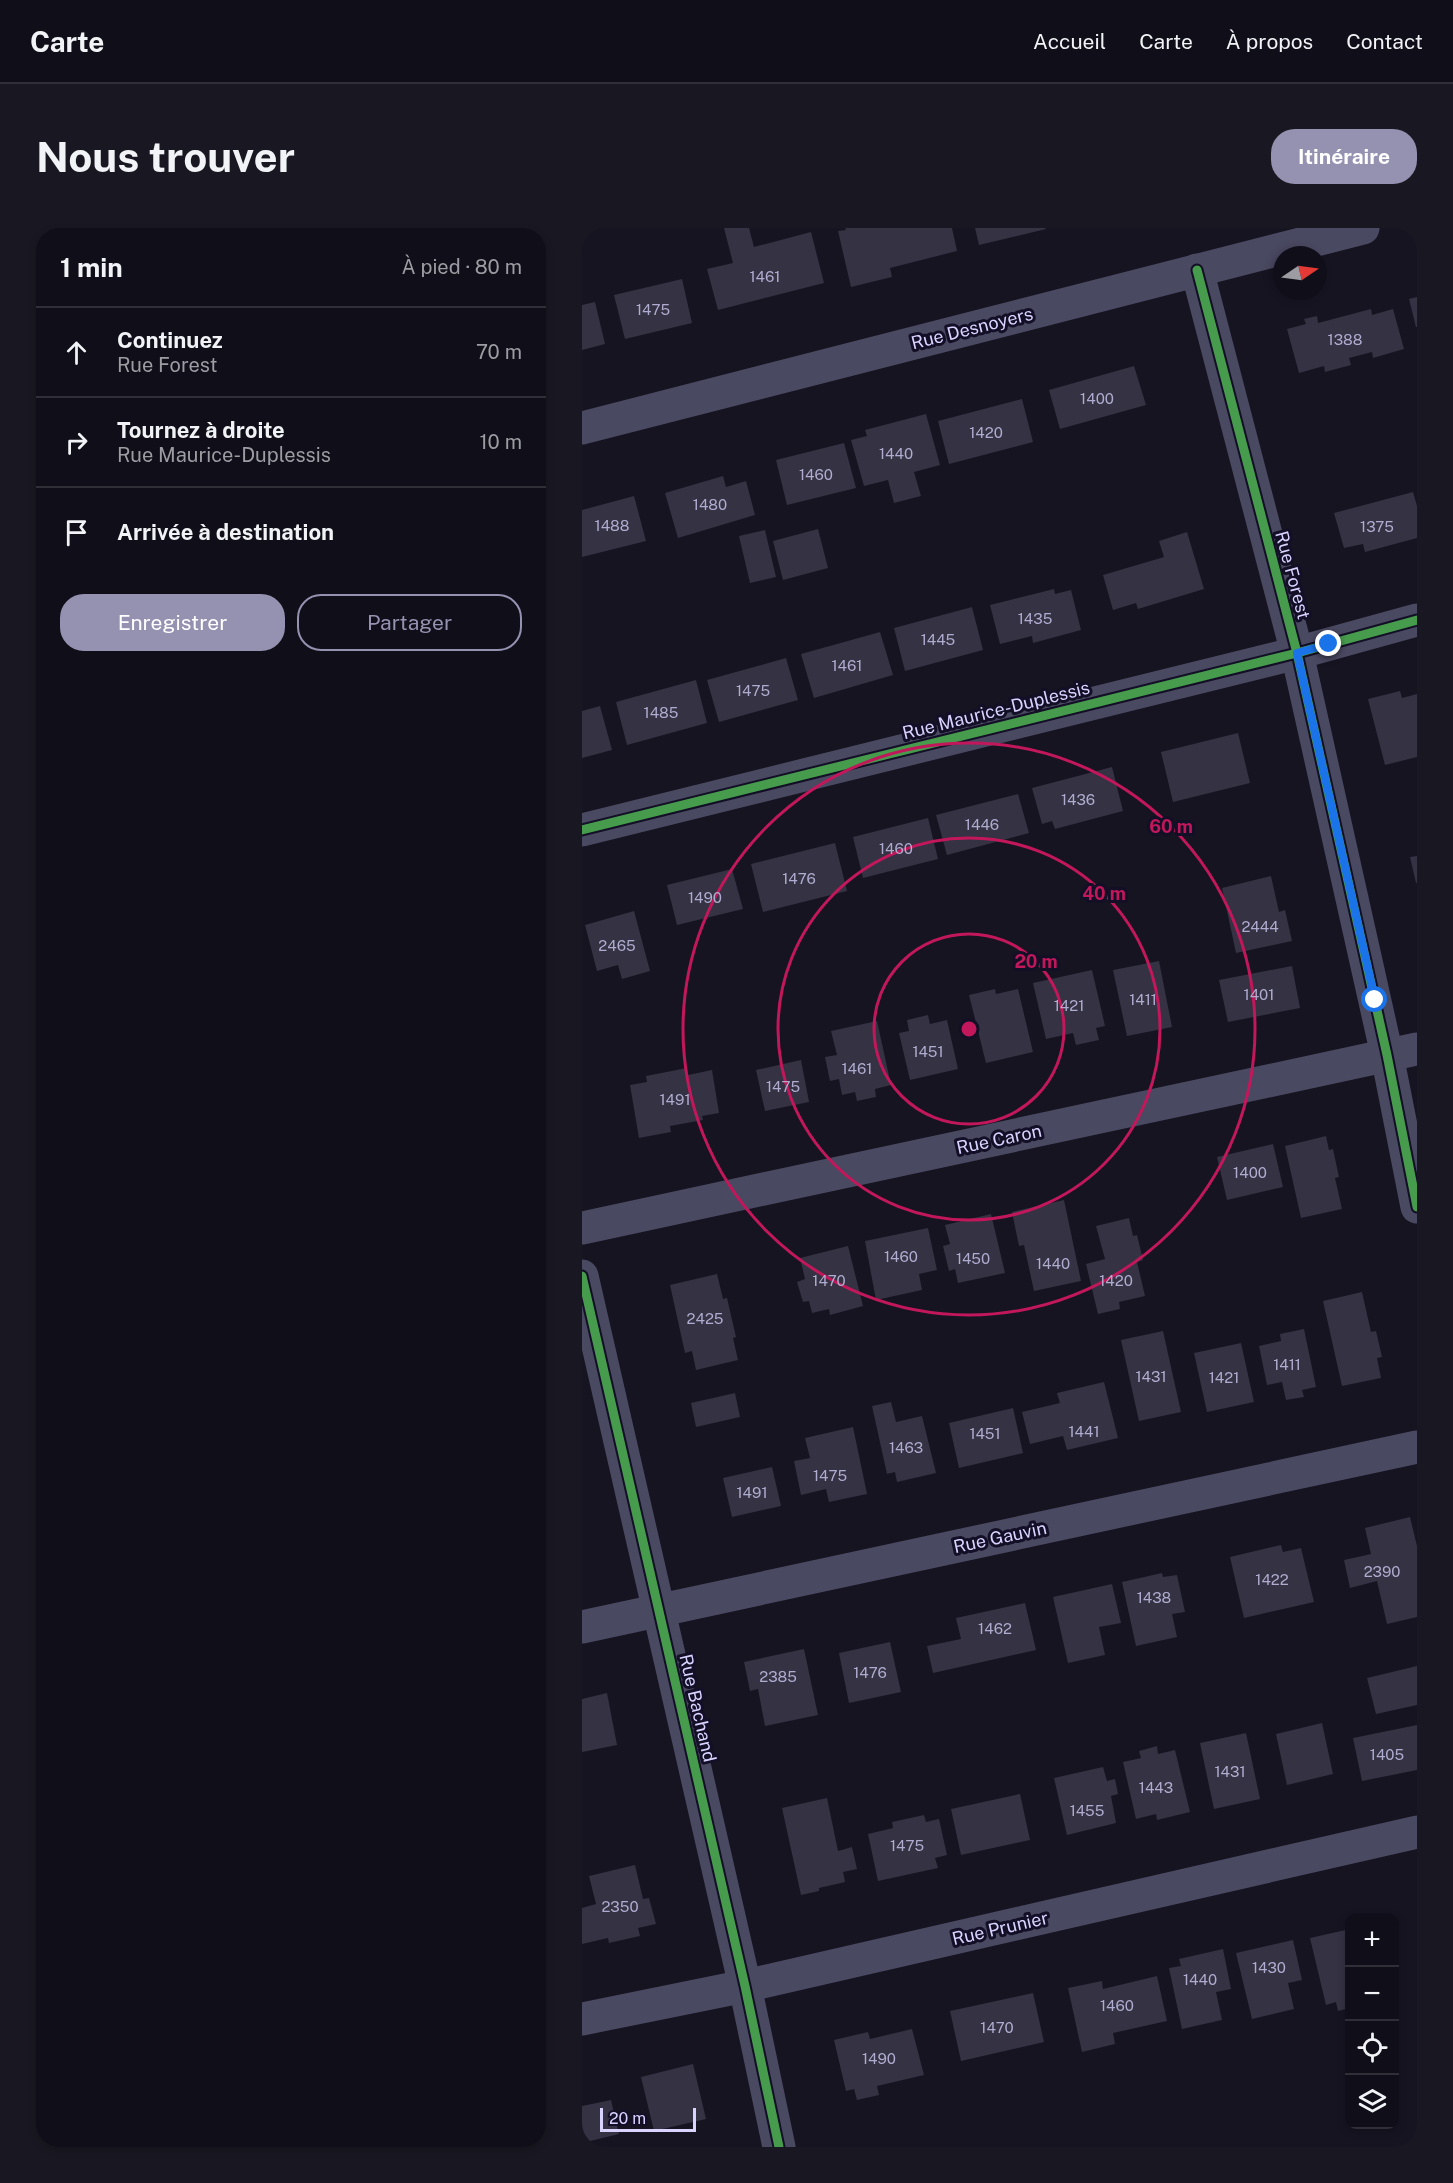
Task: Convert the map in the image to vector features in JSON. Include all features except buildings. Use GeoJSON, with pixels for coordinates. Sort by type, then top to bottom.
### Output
{"type":"FeatureCollection","features":[{"type":"Feature","properties":{"kind":"street","name":"Rue Desnoyers"},"geometry":{"type":"LineString","coordinates":[[582,428],[1363,228]]}},
{"type":"Feature","properties":{"kind":"street","name":"Rue Forest"},"geometry":{"type":"LineString","coordinates":[[1197,270],[1402,1052],[1417,1207]]}},
{"type":"Feature","properties":{"kind":"street","name":"Rue Maurice-Duplessis"},"geometry":{"type":"LineString","coordinates":[[582,830],[1297,653],[1417,620]]}},
{"type":"Feature","properties":{"kind":"street","name":"Rue Caron"},"geometry":{"type":"LineString","coordinates":[[582,1228],[1402,1052]]}},
{"type":"Feature","properties":{"kind":"street","name":"Rue Bachand"},"geometry":{"type":"LineString","coordinates":[[582,1276],[745,1986],[779,2147]]}},
{"type":"Feature","properties":{"kind":"street","name":"Rue Gauvin"},"geometry":{"type":"LineString","coordinates":[[582,1627],[1417,1447]]}},
{"type":"Feature","properties":{"kind":"street","name":"Rue Prunier"},"geometry":{"type":"LineString","coordinates":[[582,2019],[745,1986],[1417,1832]]}},
{"type":"Feature","properties":{"kind":"cycle path"},"geometry":{"type":"LineString","coordinates":[[1197,270],[1297,653],[1387,1055],[1417,1207]]}},
{"type":"Feature","properties":{"kind":"cycle path"},"geometry":{"type":"LineString","coordinates":[[582,830],[1297,653],[1417,620]]}},
{"type":"Feature","properties":{"kind":"cycle path"},"geometry":{"type":"LineString","coordinates":[[582,1276],[745,1986],[779,2147]]}},
{"type":"Feature","properties":{"kind":"route"},"geometry":{"type":"LineString","coordinates":[[1329,644],[1297,653],[1375,1000]]}}]}
